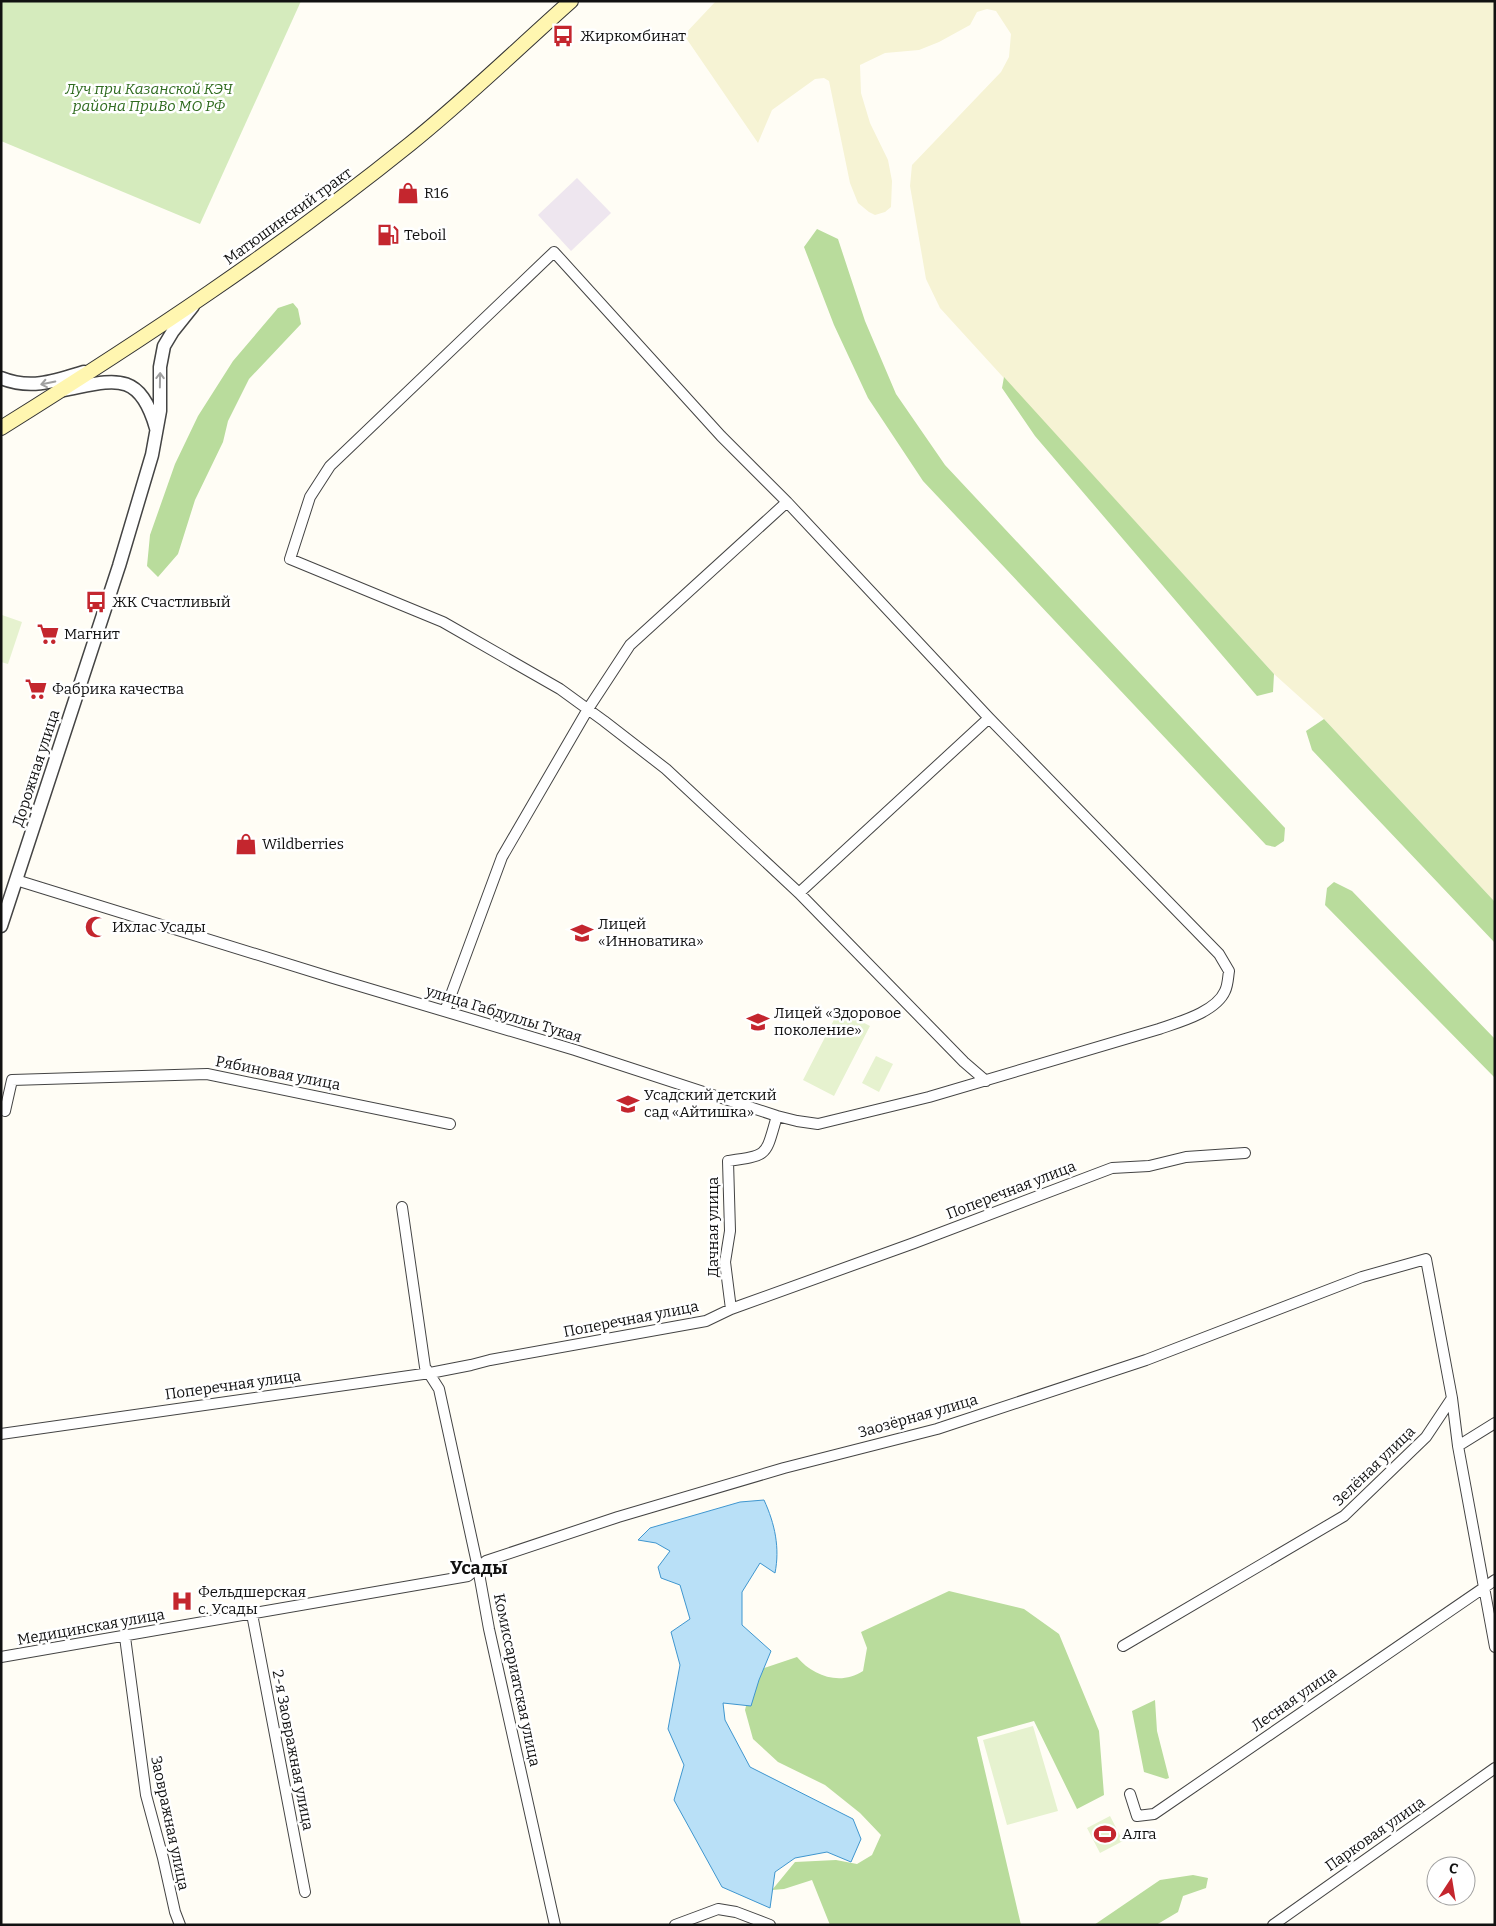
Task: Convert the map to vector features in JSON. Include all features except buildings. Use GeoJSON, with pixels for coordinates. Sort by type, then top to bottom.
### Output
{"type":"FeatureCollection","features":[{"type":"Feature","properties":{"kind":"main road","name":"Матюшинский тракт"},"geometry":{"type":"LineString","coordinates":[[1,428],[63,390],[196,302],[349,192],[411,144],[571,1]]}},
{"type":"Feature","properties":{"kind":"street","name":"улица Габдуллы Тукая"},"geometry":{"type":"LineString","coordinates":[[16,880],[584,1053],[777,1116],[818,1124],[929,1098],[986,1082],[1186,1020],[1211,1007],[1225,992],[1229,972],[1219,954],[989,718],[787,502],[721,436],[554,252],[330,466],[310,497],[290,559],[443,622],[560,689],[588,710]]}},
{"type":"Feature","properties":{"kind":"street","name":"Дорожная улица"},"geometry":{"type":"LineString","coordinates":[[1,926],[119,566],[152,455],[160,411],[160,367],[164,346],[172,331],[196,302]]}},
{"type":"Feature","properties":{"kind":"street"},"geometry":{"type":"LineString","coordinates":[[1,378],[19,384],[38,385],[48,384],[93,369]]}},
{"type":"Feature","properties":{"kind":"street"},"geometry":{"type":"LineString","coordinates":[[63,390],[104,382],[115,381],[126,384],[136,390],[145,400],[152,412],[157,428]]}},
{"type":"Feature","properties":{"kind":"street"},"geometry":{"type":"LineString","coordinates":[[444,1011],[502,857],[588,710],[630,645],[787,502]]}},
{"type":"Feature","properties":{"kind":"street"},"geometry":{"type":"LineString","coordinates":[[588,710],[666,769],[800,893],[964,1062],[986,1082]]}},
{"type":"Feature","properties":{"kind":"street"},"geometry":{"type":"LineString","coordinates":[[800,893],[989,718]]}},
{"type":"Feature","properties":{"kind":"street","name":"Рябиновая улица"},"geometry":{"type":"LineString","coordinates":[[1,1109],[5,1111],[12,1080],[207,1074],[450,1124]]}},
{"type":"Feature","properties":{"kind":"street","name":"Дачная улица"},"geometry":{"type":"LineString","coordinates":[[731,1309],[725,1262],[730,1231],[728,1161],[759,1156],[766,1150],[777,1116]]}},
{"type":"Feature","properties":{"kind":"street","name":"Поперечная улица"},"geometry":{"type":"LineString","coordinates":[[1,1434],[430,1373],[471,1366],[490,1360],[706,1321],[731,1309],[914,1243],[1112,1168],[1149,1166],[1186,1157],[1245,1153]]}},
{"type":"Feature","properties":{"kind":"street","name":"Комиссариатская улица"},"geometry":{"type":"LineString","coordinates":[[402,1207],[426,1367],[439,1389],[478,1568],[489,1628],[556,1925]]}},
{"type":"Feature","properties":{"kind":"street","name":"Заозёрная улица"},"geometry":{"type":"LineString","coordinates":[[478,1568],[486,1561],[618,1517],[784,1468],[937,1429],[1146,1360],[1362,1277],[1426,1259],[1452,1398]]}},
{"type":"Feature","properties":{"kind":"street"},"geometry":{"type":"LineString","coordinates":[[1452,1398],[1458,1446],[1495,1647]]}},
{"type":"Feature","properties":{"kind":"street","name":"Зелёная улица"},"geometry":{"type":"LineString","coordinates":[[1123,1646],[1344,1516],[1426,1437],[1452,1398]]}},
{"type":"Feature","properties":{"kind":"street"},"geometry":{"type":"LineString","coordinates":[[1458,1446],[1495,1424]]}},
{"type":"Feature","properties":{"kind":"street","name":"Медицинская улица"},"geometry":{"type":"LineString","coordinates":[[1,1657],[468,1576],[478,1568]]}},
{"type":"Feature","properties":{"kind":"street"},"geometry":{"type":"LineString","coordinates":[[1484,1586],[1495,1580]]}},
{"type":"Feature","properties":{"kind":"street","name":"Лесная улица"},"geometry":{"type":"LineString","coordinates":[[1130,1794],[1138,1816],[1154,1814],[1484,1586]]}},
{"type":"Feature","properties":{"kind":"street","name":"2-я Заовражная улица"},"geometry":{"type":"LineString","coordinates":[[252,1614],[305,1892]]}},
{"type":"Feature","properties":{"kind":"street","name":"Заовражная улица"},"geometry":{"type":"LineString","coordinates":[[125,1637],[146,1795],[175,1912],[180,1925]]}},
{"type":"Feature","properties":{"kind":"street","name":"Парковая улица"},"geometry":{"type":"LineString","coordinates":[[1273,1925],[1495,1768]]}},
{"type":"Feature","properties":{"kind":"street"},"geometry":{"type":"LineString","coordinates":[[675,1925],[718,1909],[736,1912],[770,1925]]}},
{"type":"Feature","properties":{"kind":"shaded area"},"geometry":{"type":"Polygon","coordinates":[[[716,1],[1495,1],[1495,902],[1324,719],[1274,674],[940,308],[926,279],[910,186],[912,165],[1001,72],[1009,57],[1011,34],[996,11],[987,9],[977,12],[970,25],[939,42],[919,50],[885,53],[860,65],[861,93],[870,123],[888,160],[892,181],[891,207],[885,212],[875,215],[858,203],[850,183],[829,81],[824,78],[815,79],[772,110],[758,143],[684,35],[716,1]]]}},
{"type":"Feature","properties":{"kind":"shaded area"},"geometry":{"type":"Polygon","coordinates":[[[577,178],[611,213],[571,251],[538,215],[577,178]]]}},
{"type":"Feature","properties":{"kind":"green space","name":"Луч при Казанской КЭЧ района ПриВо МО РФ"},"geometry":{"type":"Polygon","coordinates":[[[1,1],[301,1],[200,224],[1,141],[1,1]]]}},
{"type":"Feature","properties":{"kind":"green space"},"geometry":{"type":"Polygon","coordinates":[[[817,229],[838,239],[865,321],[896,394],[945,465],[1285,828],[1284,841],[1275,847],[1266,845],[923,481],[868,398],[834,325],[804,247],[817,229]]]}},
{"type":"Feature","properties":{"kind":"green space"},"geometry":{"type":"Polygon","coordinates":[[[293,303],[298,309],[301,324],[249,379],[228,421],[223,442],[195,500],[178,554],[158,577],[147,566],[150,535],[175,464],[198,416],[233,361],[278,308],[293,303]]]}},
{"type":"Feature","properties":{"kind":"green space"},"geometry":{"type":"Polygon","coordinates":[[[1004,377],[1274,674],[1273,692],[1257,696],[1035,436],[1002,388],[1004,377]]]}},
{"type":"Feature","properties":{"kind":"green space"},"geometry":{"type":"Polygon","coordinates":[[[2,615],[22,622],[8,664],[1,662],[2,615]]]}},
{"type":"Feature","properties":{"kind":"green space"},"geometry":{"type":"Polygon","coordinates":[[[1324,719],[1495,902],[1495,943],[1312,750],[1306,731],[1324,719]]]}},
{"type":"Feature","properties":{"kind":"green space"},"geometry":{"type":"Polygon","coordinates":[[[1334,882],[1352,891],[1495,1039],[1495,1078],[1325,905],[1327,888],[1334,882]]]}},
{"type":"Feature","properties":{"kind":"green space"},"geometry":{"type":"Polygon","coordinates":[[[839,1010],[870,1026],[834,1096],[803,1080],[839,1010]]]}},
{"type":"Feature","properties":{"kind":"green space"},"geometry":{"type":"Polygon","coordinates":[[[876,1056],[893,1064],[879,1092],[862,1083],[876,1056]]]}},
{"type":"Feature","properties":{"kind":"green space"},"geometry":{"type":"Polygon","coordinates":[[[949,1591],[1024,1609],[1059,1634],[1099,1731],[1104,1795],[1077,1809],[1034,1721],[977,1737],[1021,1925],[830,1925],[812,1880],[784,1889],[772,1890],[795,1862],[836,1860],[857,1864],[872,1855],[881,1835],[860,1813],[825,1785],[778,1762],[753,1739],[745,1710],[755,1671],[797,1657],[803,1664],[827,1677],[845,1678],[854,1675],[863,1671],[867,1648],[861,1632],[949,1591]]]}},
{"type":"Feature","properties":{"kind":"green space"},"geometry":{"type":"Polygon","coordinates":[[[1155,1700],[1157,1731],[1169,1778],[1166,1779],[1144,1772],[1132,1711],[1155,1700]]]}},
{"type":"Feature","properties":{"kind":"green space"},"geometry":{"type":"Polygon","coordinates":[[[1033,1726],[1058,1811],[1007,1825],[983,1740],[1033,1726]]]}},
{"type":"Feature","properties":{"kind":"green space","name":"Алга"},"geometry":{"type":"Polygon","coordinates":[[[1110,1816],[1123,1841],[1100,1853],[1087,1828],[1110,1816]]]}},
{"type":"Feature","properties":{"kind":"green space"},"geometry":{"type":"Polygon","coordinates":[[[1193,1875],[1208,1878],[1206,1888],[1183,1896],[1178,1912],[1156,1925],[1094,1925],[1160,1880],[1193,1875]]]}},
{"type":"Feature","properties":{"kind":"water"},"geometry":{"type":"Polygon","coordinates":[[[764,1500],[776,1536],[775,1573],[760,1563],[742,1592],[742,1625],[771,1651],[751,1706],[723,1703],[725,1720],[750,1767],[853,1819],[861,1839],[851,1862],[827,1852],[795,1858],[775,1872],[770,1908],[722,1887],[674,1800],[684,1765],[668,1729],[680,1665],[671,1632],[690,1619],[680,1585],[661,1578],[658,1567],[670,1551],[656,1543],[638,1540],[650,1528],[740,1502],[764,1500]]]}},
{"type":"Feature","properties":{"kind":"place","name":"Жиркомбинат"},"geometry":{"type":"Point","coordinates":[563,36]}},
{"type":"Feature","properties":{"kind":"place","name":"R16"},"geometry":{"type":"Point","coordinates":[408,193]}},
{"type":"Feature","properties":{"kind":"place","name":"Teboil"},"geometry":{"type":"Point","coordinates":[388,235]}},
{"type":"Feature","properties":{"kind":"place","name":"ЖК Счастливый"},"geometry":{"type":"Point","coordinates":[96,602]}},
{"type":"Feature","properties":{"kind":"place","name":"Магнит"},"geometry":{"type":"Point","coordinates":[48,634]}},
{"type":"Feature","properties":{"kind":"place","name":"Фабрика качества"},"geometry":{"type":"Point","coordinates":[36,689]}},
{"type":"Feature","properties":{"kind":"place","name":"Wildberries"},"geometry":{"type":"Point","coordinates":[246,844]}},
{"type":"Feature","properties":{"kind":"place","name":"Ихлас Усады"},"geometry":{"type":"Point","coordinates":[96,927]}},
{"type":"Feature","properties":{"kind":"place","name":"Лицей «Инноватика»"},"geometry":{"type":"Point","coordinates":[582,933]}},
{"type":"Feature","properties":{"kind":"place","name":"Лицей «Здоровое поколение»"},"geometry":{"type":"Point","coordinates":[758,1022]}},
{"type":"Feature","properties":{"kind":"place","name":"Усадский детский сад «Айтишка»"},"geometry":{"type":"Point","coordinates":[628,1104]}},
{"type":"Feature","properties":{"kind":"place","name":"Фельдшерская с. Усады"},"geometry":{"type":"Point","coordinates":[182,1601]}},
{"type":"Feature","properties":{"kind":"place","name":"Алга"},"geometry":{"type":"Point","coordinates":[1105,1834]}},
{"type":"Feature","properties":{"kind":"district","name":"Усады"},"geometry":{"type":"Point","coordinates":[479,1568]}}]}
